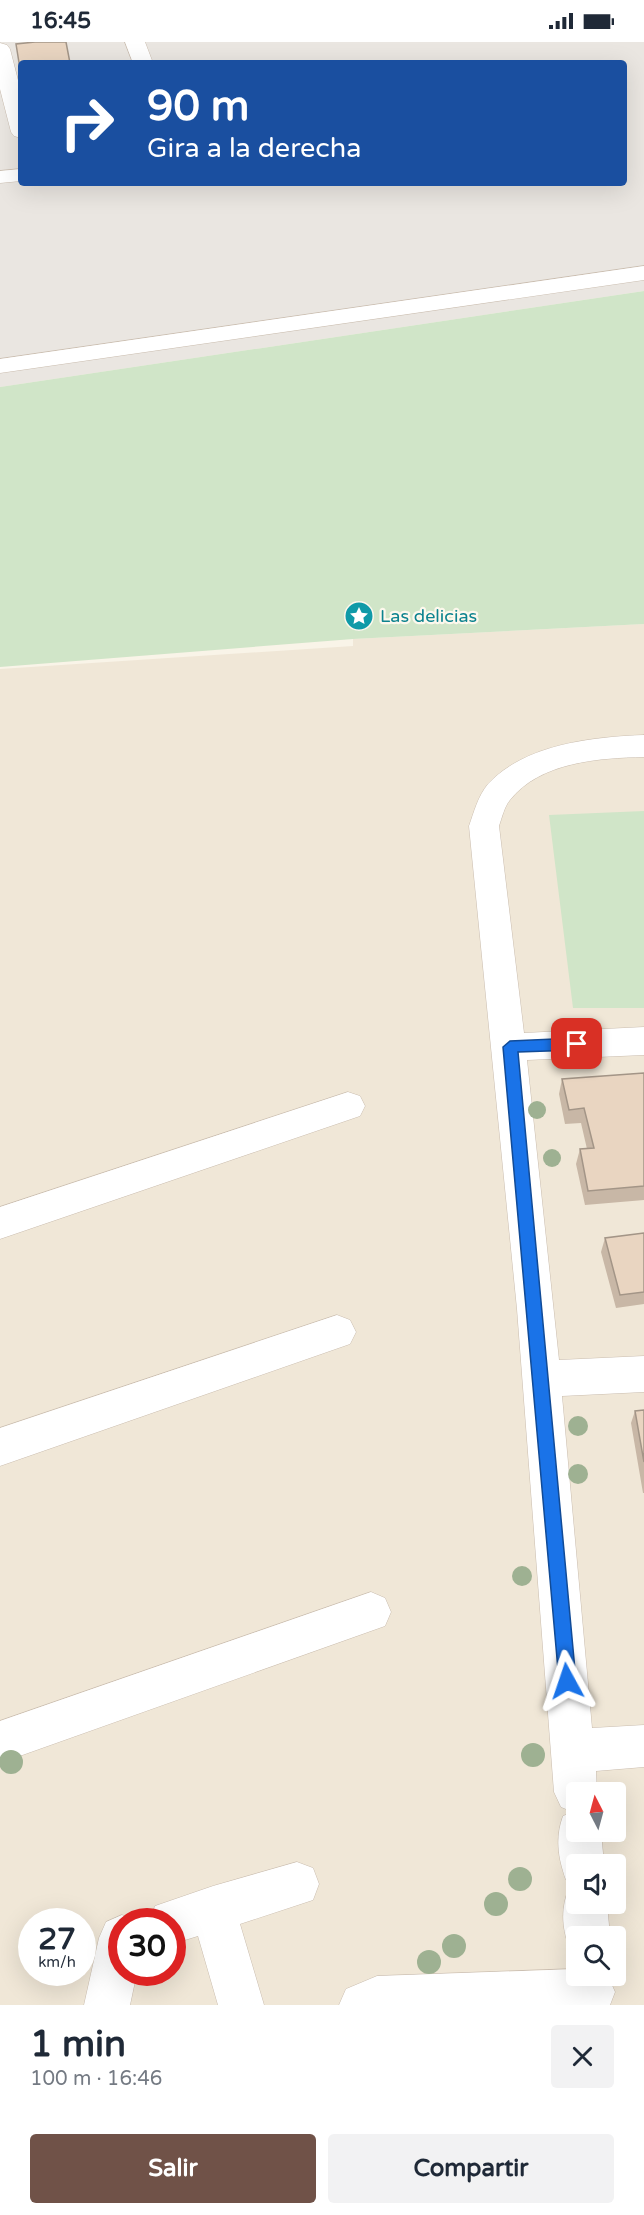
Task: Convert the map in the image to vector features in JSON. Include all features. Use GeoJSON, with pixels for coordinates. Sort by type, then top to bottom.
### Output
{"type":"FeatureCollection","features":[{"type":"Feature","properties":{"kind":"street"},"geometry":{"type":"LineString","coordinates":[[135,42],[142,60]]}},
{"type":"Feature","properties":{"kind":"street"},"geometry":{"type":"LineString","coordinates":[[0,49],[18,120]]}},
{"type":"Feature","properties":{"kind":"street"},"geometry":{"type":"LineString","coordinates":[[0,177],[18,175]]}},
{"type":"Feature","properties":{"kind":"street"},"geometry":{"type":"LineString","coordinates":[[0,366],[644,273]]}},
{"type":"Feature","properties":{"kind":"street"},"geometry":{"type":"LineString","coordinates":[[575,1782],[542,1379],[510,1047],[484,826],[498,792],[532,767],[602,747],[644,746]]}},
{"type":"Feature","properties":{"kind":"street"},"geometry":{"type":"LineString","coordinates":[[510,1047],[644,1041]]}},
{"type":"Feature","properties":{"kind":"street"},"geometry":{"type":"LineString","coordinates":[[0,1223],[348,1106]]}},
{"type":"Feature","properties":{"kind":"street"},"geometry":{"type":"LineString","coordinates":[[0,1447],[337,1332]]}},
{"type":"Feature","properties":{"kind":"street"},"geometry":{"type":"LineString","coordinates":[[542,1379],[644,1374]]}},
{"type":"Feature","properties":{"kind":"street"},"geometry":{"type":"LineString","coordinates":[[0,1742],[371,1612]]}},
{"type":"Feature","properties":{"kind":"street"},"geometry":{"type":"LineString","coordinates":[[573,1751],[644,1746]]}},
{"type":"Feature","properties":{"kind":"street"},"geometry":{"type":"LineString","coordinates":[[186,1917],[297,1884]]}},
{"type":"Feature","properties":{"kind":"street"},"geometry":{"type":"LineString","coordinates":[[213,1908],[241,2005]]}},
{"type":"Feature","properties":{"kind":"street"},"geometry":{"type":"LineString","coordinates":[[107,2005],[111,1986]]}},
{"type":"Feature","properties":{"kind":"street"},"geometry":{"type":"LineString","coordinates":[[362,2005],[377,1999],[592,1991]]}},
{"type":"Feature","properties":{"kind":"shaded area"},"geometry":{"type":"Polygon","coordinates":[[[0,42],[644,42],[644,291],[0,387],[0,42]]]}},
{"type":"Feature","properties":{"kind":"shaded area"},"geometry":{"type":"Polygon","coordinates":[[[644,624],[644,2005],[0,2005],[0,669],[353,646],[353,639],[644,624]]]}},
{"type":"Feature","properties":{"kind":"green space"},"geometry":{"type":"Polygon","coordinates":[[[644,291],[644,624],[353,639],[0,667],[0,387],[644,291]]]}},
{"type":"Feature","properties":{"kind":"green space"},"geometry":{"type":"Polygon","coordinates":[[[644,811],[644,1008],[573,1008],[549,815],[644,811]]]}},
{"type":"Feature","properties":{"kind":"building"},"geometry":{"type":"Polygon","coordinates":[[[66,42],[69,60],[19,60],[16,44],[66,42]]]}},
{"type":"Feature","properties":{"kind":"building"},"geometry":{"type":"Polygon","coordinates":[[[644,1073],[644,1186],[588,1191],[580,1149],[594,1148],[584,1108],[569,1110],[562,1079],[644,1073]]]}},
{"type":"Feature","properties":{"kind":"building"},"geometry":{"type":"Polygon","coordinates":[[[644,1233],[644,1292],[620,1295],[605,1238],[644,1233]]]}},
{"type":"Feature","properties":{"kind":"building"},"geometry":{"type":"Polygon","coordinates":[[[644,1410],[644,1462],[635,1411],[644,1410]]]}},
{"type":"Feature","properties":{"kind":"place","name":"Las delicias"},"geometry":{"type":"Point","coordinates":[359,616]}},
{"type":"Feature","properties":{"kind":"route"},"geometry":{"type":"LineString","coordinates":[[567,1681],[542,1379],[510,1047],[577,1044]]}}]}
